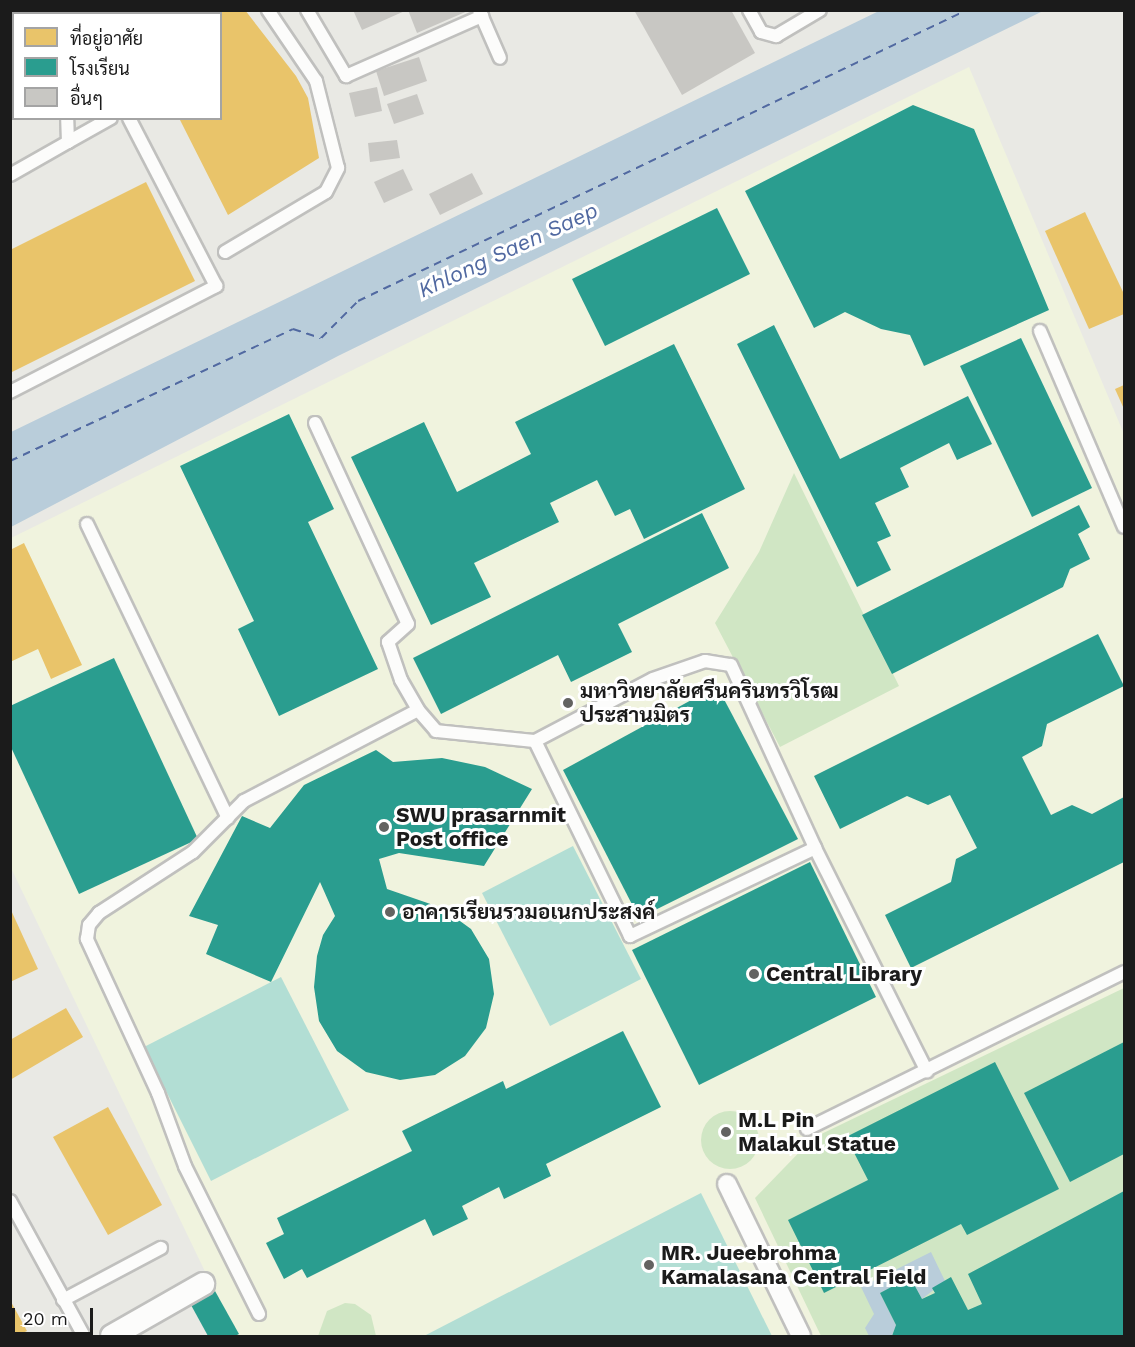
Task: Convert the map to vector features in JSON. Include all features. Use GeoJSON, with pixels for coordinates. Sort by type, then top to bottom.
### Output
{"type":"FeatureCollection","features":[{"type":"Feature","properties":{"kind":"street"},"geometry":{"type":"LineString","coordinates":[[727,1184],[801,1336]]}},
{"type":"Feature","properties":{"kind":"street"},"geometry":{"type":"LineString","coordinates":[[112,1336],[203,1284]]}},
{"type":"Feature","properties":{"kind":"lane"},"geometry":{"type":"LineString","coordinates":[[225,252],[326,192],[335,180],[338,168],[316,81],[268,10]]}},
{"type":"Feature","properties":{"kind":"lane"},"geometry":{"type":"LineString","coordinates":[[307,10],[346,76],[480,13],[500,58]]}},
{"type":"Feature","properties":{"kind":"lane"},"geometry":{"type":"LineString","coordinates":[[749,10],[761,32],[776,36],[820,10]]}},
{"type":"Feature","properties":{"kind":"lane"},"geometry":{"type":"LineString","coordinates":[[67,120],[68,142]]}},
{"type":"Feature","properties":{"kind":"lane"},"geometry":{"type":"LineString","coordinates":[[10,175],[107,120]]}},
{"type":"Feature","properties":{"kind":"lane"},"geometry":{"type":"LineString","coordinates":[[10,392],[216,286],[130,120]]}},
{"type":"Feature","properties":{"kind":"lane"},"geometry":{"type":"LineString","coordinates":[[1040,331],[1125,527]]}},
{"type":"Feature","properties":{"kind":"lane"},"geometry":{"type":"LineString","coordinates":[[315,423],[408,624],[388,642],[401,681],[418,710],[436,730],[535,741],[653,679],[705,660],[731,665],[815,848],[927,1072]]}},
{"type":"Feature","properties":{"kind":"lane"},"geometry":{"type":"LineString","coordinates":[[87,524],[228,818]]}},
{"type":"Feature","properties":{"kind":"lane"},"geometry":{"type":"LineString","coordinates":[[259,1314],[185,1166],[158,1092],[87,939],[89,925],[99,913],[193,852],[244,801],[418,710]]}},
{"type":"Feature","properties":{"kind":"lane"},"geometry":{"type":"LineString","coordinates":[[535,741],[630,936],[815,848]]}},
{"type":"Feature","properties":{"kind":"lane"},"geometry":{"type":"LineString","coordinates":[[807,1129],[927,1072],[1125,972]]}},
{"type":"Feature","properties":{"kind":"lane"},"geometry":{"type":"LineString","coordinates":[[10,1202],[84,1336]]}},
{"type":"Feature","properties":{"kind":"lane"},"geometry":{"type":"LineString","coordinates":[[63,1299],[161,1248]]}},
{"type":"Feature","properties":{"kind":"shaded area","name":"มหาวิทยาลัยศรีนครินทรวิโรฒ ประสานมิตร"},"geometry":{"type":"Polygon","coordinates":[[[969,67],[1124,434],[1124,1336],[236,1336],[11,868],[11,538],[969,67]]]}},
{"type":"Feature","properties":{"kind":"shaded area"},"geometry":{"type":"Polygon","coordinates":[[[573,846],[641,979],[550,1026],[482,893],[573,846]]]}},
{"type":"Feature","properties":{"kind":"shaded area"},"geometry":{"type":"Polygon","coordinates":[[[281,977],[349,1110],[211,1181],[144,1047],[281,977]]]}},
{"type":"Feature","properties":{"kind":"shaded area","name":"MR. Jueebrohma Kamalasana Central Field"},"geometry":{"type":"Polygon","coordinates":[[[701,1193],[772,1336],[424,1336],[701,1193]]]}},
{"type":"Feature","properties":{"kind":"green space"},"geometry":{"type":"Polygon","coordinates":[[[794,473],[899,686],[780,747],[715,623],[759,552],[794,473]]]}},
{"type":"Feature","properties":{"kind":"green space"},"geometry":{"type":"Polygon","coordinates":[[[1124,988],[1124,1336],[821,1336],[755,1198],[813,1138],[1124,988]]]}},
{"type":"Feature","properties":{"kind":"green space"},"geometry":{"type":"Polygon","coordinates":[[[730,1111],[741,1113],[754,1124],[759,1140],[757,1151],[746,1164],[730,1169],[719,1167],[706,1156],[701,1140],[703,1129],[714,1116],[730,1111]]]}},
{"type":"Feature","properties":{"kind":"green space"},"geometry":{"type":"Polygon","coordinates":[[[345,1303],[355,1304],[371,1315],[376,1336],[318,1336],[327,1311],[345,1303]]]}},
{"type":"Feature","properties":{"kind":"water","name":"Khlong Saen Saep"},"geometry":{"type":"Polygon","coordinates":[[[881,10],[1043,11],[338,356],[11,527],[11,432],[881,10]]]}},
{"type":"Feature","properties":{"kind":"water"},"geometry":{"type":"Polygon","coordinates":[[[931,1252],[945,1281],[922,1299],[910,1278],[880,1293],[896,1325],[892,1336],[869,1336],[865,1328],[874,1314],[861,1287],[931,1252]]]}},
{"type":"Feature","properties":{"kind":"building: ที่อยู่อาศัย"},"geometry":{"type":"Polygon","coordinates":[[[133,10],[245,10],[296,76],[308,98],[319,158],[228,215],[180,120],[222,120],[222,12],[133,10]]]}},
{"type":"Feature","properties":{"kind":"building: ที่อยู่อาศัย"},"geometry":{"type":"Polygon","coordinates":[[[146,182],[195,281],[10,373],[10,250],[146,182]]]}},
{"type":"Feature","properties":{"kind":"building: ที่อยู่อาศัย"},"geometry":{"type":"Polygon","coordinates":[[[1085,212],[1124,294],[1124,314],[1089,329],[1045,231],[1085,212]]]}},
{"type":"Feature","properties":{"kind":"building: ที่อยู่อาศัย"},"geometry":{"type":"Polygon","coordinates":[[[1124,385],[1124,409],[1115,389],[1124,385]]]}},
{"type":"Feature","properties":{"kind":"building: ที่อยู่อาศัย"},"geometry":{"type":"Polygon","coordinates":[[[24,543],[82,665],[51,679],[38,649],[10,662],[10,550],[24,543]]]}},
{"type":"Feature","properties":{"kind":"building: ที่อยู่อาศัย"},"geometry":{"type":"Polygon","coordinates":[[[10,908],[38,969],[10,982],[10,908]]]}},
{"type":"Feature","properties":{"kind":"building: ที่อยู่อาศัย"},"geometry":{"type":"Polygon","coordinates":[[[66,1008],[83,1037],[10,1080],[10,1040],[66,1008]]]}},
{"type":"Feature","properties":{"kind":"building: ที่อยู่อาศัย"},"geometry":{"type":"Polygon","coordinates":[[[108,1107],[162,1205],[108,1235],[53,1137],[108,1107]]]}},
{"type":"Feature","properties":{"kind":"building: ที่อยู่อาศัย"},"geometry":{"type":"Polygon","coordinates":[[[10,1300],[27,1331],[16,1336],[10,1336],[10,1300]]]}},
{"type":"Feature","properties":{"kind":"building: โรงเรียน"},"geometry":{"type":"Polygon","coordinates":[[[913,105],[974,129],[1049,310],[924,366],[910,335],[881,329],[845,312],[814,328],[745,191],[913,105]]]}},
{"type":"Feature","properties":{"kind":"building: โรงเรียน"},"geometry":{"type":"Polygon","coordinates":[[[717,208],[750,274],[605,346],[572,279],[717,208]]]}},
{"type":"Feature","properties":{"kind":"building: โรงเรียน"},"geometry":{"type":"Polygon","coordinates":[[[774,325],[840,459],[968,396],[992,444],[957,460],[949,443],[900,468],[909,487],[875,503],[891,536],[877,542],[891,570],[857,587],[737,344],[774,325]]]}},
{"type":"Feature","properties":{"kind":"building: โรงเรียน"},"geometry":{"type":"Polygon","coordinates":[[[1021,338],[1092,488],[1032,517],[960,366],[1021,338]]]}},
{"type":"Feature","properties":{"kind":"building: โรงเรียน"},"geometry":{"type":"Polygon","coordinates":[[[674,344],[745,489],[644,539],[630,509],[615,516],[597,480],[550,503],[559,522],[474,563],[491,597],[431,625],[351,457],[424,422],[457,492],[531,454],[515,422],[674,344]]]}},
{"type":"Feature","properties":{"kind":"building: โรงเรียน"},"geometry":{"type":"Polygon","coordinates":[[[289,414],[334,509],[308,522],[378,669],[279,716],[238,629],[254,621],[180,466],[289,414]]]}},
{"type":"Feature","properties":{"kind":"building: โรงเรียน"},"geometry":{"type":"Polygon","coordinates":[[[1079,505],[1090,527],[1078,534],[1090,559],[1070,569],[1063,587],[892,674],[862,615],[1079,505]]]}},
{"type":"Feature","properties":{"kind":"building: โรงเรียน"},"geometry":{"type":"Polygon","coordinates":[[[702,513],[729,568],[618,624],[632,652],[571,682],[558,655],[441,714],[413,658],[702,513]]]}},
{"type":"Feature","properties":{"kind":"building: โรงเรียน"},"geometry":{"type":"Polygon","coordinates":[[[1098,634],[1124,686],[1047,724],[1042,746],[1022,757],[1051,815],[1072,805],[1092,814],[1124,797],[1124,862],[911,968],[885,915],[951,882],[956,859],[977,848],[950,795],[928,805],[907,796],[840,829],[814,776],[1098,634]]]}},
{"type":"Feature","properties":{"kind":"building: โรงเรียน"},"geometry":{"type":"Polygon","coordinates":[[[114,658],[198,839],[79,894],[10,745],[10,706],[114,658]]]}},
{"type":"Feature","properties":{"kind":"building: โรงเรียน"},"geometry":{"type":"Polygon","coordinates":[[[717,686],[798,839],[639,918],[563,770],[717,686]]]}},
{"type":"Feature","properties":{"kind":"building: โรงเรียน","name":"อาคารเรียนรวมอเนกประสงค์"},"geometry":{"type":"Polygon","coordinates":[[[376,750],[393,762],[442,758],[485,767],[532,789],[484,866],[399,853],[379,859],[387,889],[442,908],[471,929],[489,959],[494,994],[486,1028],[465,1056],[435,1075],[400,1080],[366,1072],[337,1051],[319,1021],[314,987],[317,956],[323,935],[335,916],[320,882],[271,982],[206,954],[218,925],[189,916],[242,816],[270,828],[304,785],[376,750]]]}},
{"type":"Feature","properties":{"kind":"building: โรงเรียน","name":"Central Library"},"geometry":{"type":"Polygon","coordinates":[[[810,862],[876,997],[699,1085],[632,950],[810,862]]]}},
{"type":"Feature","properties":{"kind":"building: โรงเรียน"},"geometry":{"type":"Polygon","coordinates":[[[623,1031],[661,1107],[546,1164],[551,1176],[504,1199],[499,1187],[462,1206],[468,1219],[433,1236],[425,1219],[307,1278],[302,1269],[284,1279],[266,1243],[284,1234],[277,1218],[412,1151],[402,1131],[503,1081],[506,1089],[623,1031]]]}},
{"type":"Feature","properties":{"kind":"building: โรงเรียน"},"geometry":{"type":"Polygon","coordinates":[[[1124,1042],[1124,1154],[1070,1182],[1024,1093],[1124,1042]]]}},
{"type":"Feature","properties":{"kind":"building: โรงเรียน"},"geometry":{"type":"Polygon","coordinates":[[[995,1062],[1059,1189],[967,1235],[961,1224],[824,1293],[788,1220],[868,1180],[846,1137],[995,1062]]]}},
{"type":"Feature","properties":{"kind":"building: โรงเรียน"},"geometry":{"type":"Polygon","coordinates":[[[1124,1191],[1124,1336],[892,1336],[896,1325],[880,1293],[910,1277],[922,1299],[935,1293],[932,1288],[951,1277],[968,1310],[982,1304],[968,1274],[1124,1191]]]}},
{"type":"Feature","properties":{"kind":"building: โรงเรียน"},"geometry":{"type":"Polygon","coordinates":[[[215,1291],[239,1334],[235,1336],[208,1336],[191,1305],[215,1291]]]}},
{"type":"Feature","properties":{"kind":"building: อื่นๆ"},"geometry":{"type":"Polygon","coordinates":[[[353,10],[407,10],[362,30],[353,10]]]}},
{"type":"Feature","properties":{"kind":"building: อื่นๆ"},"geometry":{"type":"Polygon","coordinates":[[[408,10],[470,10],[417,33],[408,10]]]}},
{"type":"Feature","properties":{"kind":"building: อื่นๆ"},"geometry":{"type":"Polygon","coordinates":[[[634,10],[731,10],[755,53],[682,95],[634,10]]]}},
{"type":"Feature","properties":{"kind":"building: อื่นๆ"},"geometry":{"type":"Polygon","coordinates":[[[419,57],[427,81],[384,96],[376,71],[419,57]]]}},
{"type":"Feature","properties":{"kind":"building: อื่นๆ"},"geometry":{"type":"Polygon","coordinates":[[[377,87],[382,111],[355,117],[349,93],[377,87]]]}},
{"type":"Feature","properties":{"kind":"building: อื่นๆ"},"geometry":{"type":"Polygon","coordinates":[[[417,94],[424,114],[394,124],[387,104],[417,94]]]}},
{"type":"Feature","properties":{"kind":"building: อื่นๆ"},"geometry":{"type":"Polygon","coordinates":[[[397,140],[400,158],[370,162],[368,143],[397,140]]]}},
{"type":"Feature","properties":{"kind":"building: อื่นๆ"},"geometry":{"type":"Polygon","coordinates":[[[403,169],[413,190],[384,203],[374,182],[403,169]]]}},
{"type":"Feature","properties":{"kind":"building: อื่นๆ"},"geometry":{"type":"Polygon","coordinates":[[[472,173],[483,194],[440,215],[429,194],[472,173]]]}},
{"type":"Feature","properties":{"kind":"ferry route"},"geometry":{"type":"LineString","coordinates":[[10,461],[293,329],[321,338],[358,301],[967,10]]}},
{"type":"Feature","properties":{"kind":"place","name":"มหาวิทยาลัยศรีนครินทรวิโรฒ ประสานมิตร"},"geometry":{"type":"Point","coordinates":[568,703]}},
{"type":"Feature","properties":{"kind":"place","name":"SWU prasarnmit Post office"},"geometry":{"type":"Point","coordinates":[384,827]}},
{"type":"Feature","properties":{"kind":"place","name":"อาคารเรียนรวมอเนกประสงค์"},"geometry":{"type":"Point","coordinates":[390,912]}},
{"type":"Feature","properties":{"kind":"place","name":"Central Library"},"geometry":{"type":"Point","coordinates":[754,974]}},
{"type":"Feature","properties":{"kind":"place","name":"M.L Pin Malakul Statue"},"geometry":{"type":"Point","coordinates":[726,1132]}},
{"type":"Feature","properties":{"kind":"place","name":"MR. Jueebrohma Kamalasana Central Field"},"geometry":{"type":"Point","coordinates":[649,1265]}}]}
